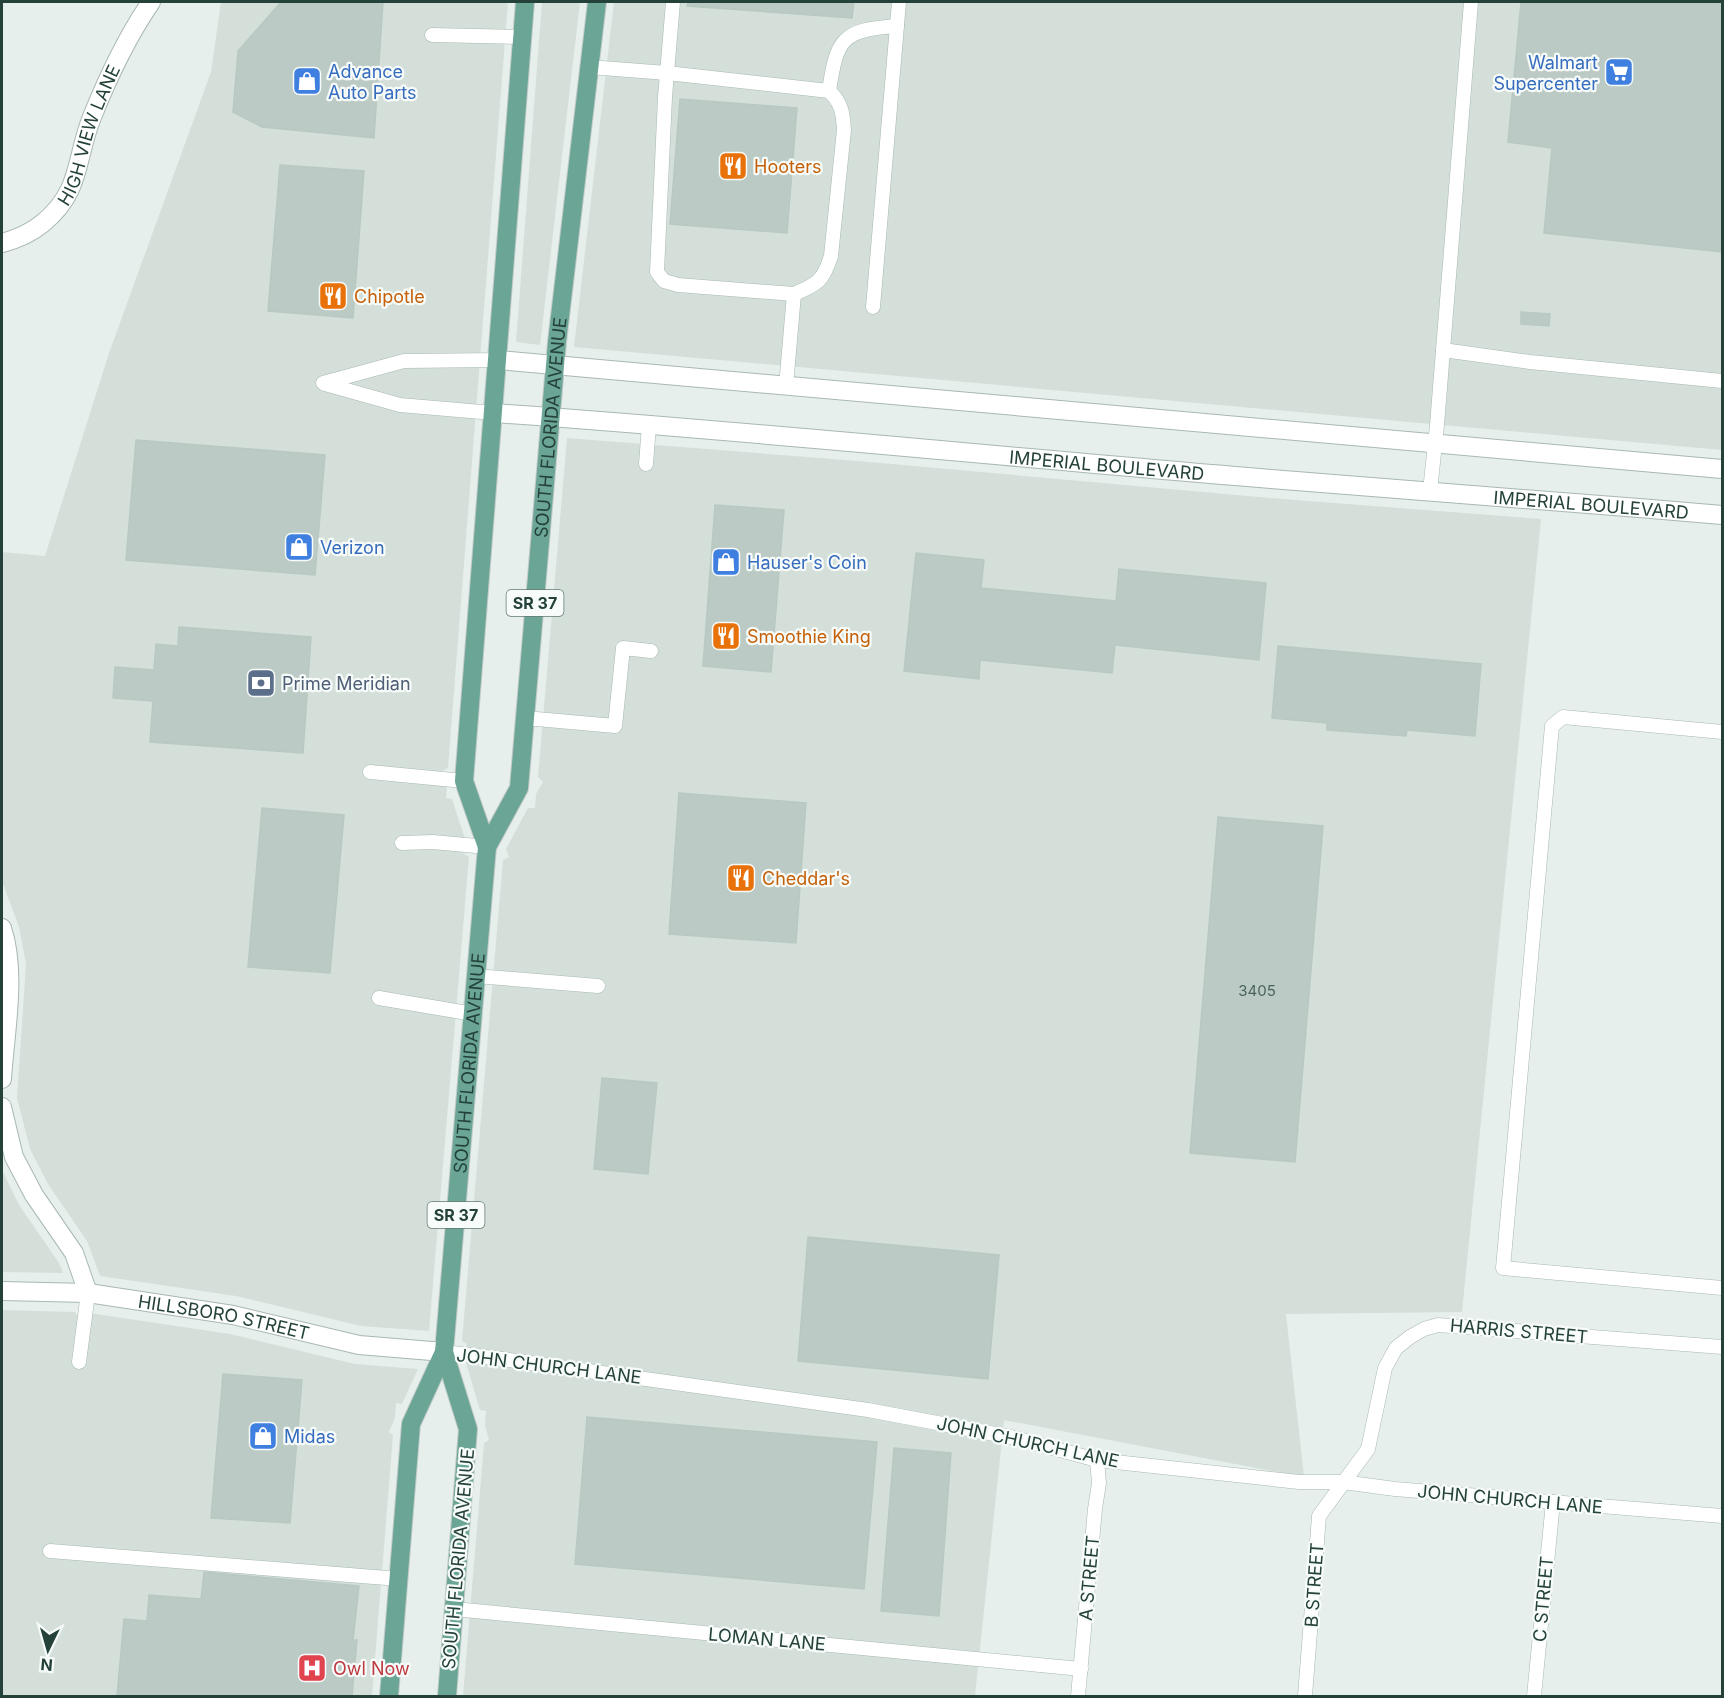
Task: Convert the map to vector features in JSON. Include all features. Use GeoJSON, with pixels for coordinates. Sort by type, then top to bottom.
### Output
{"type":"FeatureCollection","features":[{"type":"Feature","properties":{"kind":"main road","name":"SOUTH FLORIDA AVENUE"},"geometry":{"type":"LineString","coordinates":[[487,847],[464,781],[525,2]]}},
{"type":"Feature","properties":{"kind":"main road","name":"SOUTH FLORIDA AVENUE"},"geometry":{"type":"LineString","coordinates":[[389,1696],[411,1424],[444,1352],[487,847],[519,788],[556,365],[597,2]]}},
{"type":"Feature","properties":{"kind":"main road","name":"SOUTH FLORIDA AVENUE"},"geometry":{"type":"LineString","coordinates":[[444,1352],[468,1429],[447,1696]]}},
{"type":"Feature","properties":{"kind":"street","name":"HIGH VIEW LANE"},"geometry":{"type":"LineString","coordinates":[[2,243],[32,232],[58,211],[72,186],[91,119],[135,24],[151,2]]}},
{"type":"Feature","properties":{"kind":"street"},"geometry":{"type":"LineString","coordinates":[[498,360],[1722,469]]}},
{"type":"Feature","properties":{"kind":"street","name":"IMPERIAL BOULEVARD"},"geometry":{"type":"LineString","coordinates":[[493,413],[1722,515]]}},
{"type":"Feature","properties":{"kind":"street"},"geometry":{"type":"LineString","coordinates":[[2,928],[9,964],[9,984],[2,1079]]}},
{"type":"Feature","properties":{"kind":"street"},"geometry":{"type":"LineString","coordinates":[[2,1107],[14,1157],[34,1195],[74,1253],[88,1293]]}},
{"type":"Feature","properties":{"kind":"street","name":"HILLSBORO STREET"},"geometry":{"type":"LineString","coordinates":[[2,1291],[88,1293],[233,1315],[359,1345],[444,1352]]}},
{"type":"Feature","properties":{"kind":"lane"},"geometry":{"type":"LineString","coordinates":[[673,2],[657,272],[664,281],[678,285],[794,294],[812,287],[825,275],[831,256],[844,130],[843,110],[829,91],[834,60],[840,46],[853,33],[897,26]]}},
{"type":"Feature","properties":{"kind":"lane"},"geometry":{"type":"LineString","coordinates":[[873,307],[899,2]]}},
{"type":"Feature","properties":{"kind":"lane"},"geometry":{"type":"LineString","coordinates":[[1430,491],[1471,2]]}},
{"type":"Feature","properties":{"kind":"lane"},"geometry":{"type":"LineString","coordinates":[[432,34],[522,37]]}},
{"type":"Feature","properties":{"kind":"lane"},"geometry":{"type":"LineString","coordinates":[[588,67],[667,73],[829,91]]}},
{"type":"Feature","properties":{"kind":"lane"},"geometry":{"type":"LineString","coordinates":[[786,386],[794,294]]}},
{"type":"Feature","properties":{"kind":"lane"},"geometry":{"type":"LineString","coordinates":[[1443,350],[1530,362],[1722,381]]}},
{"type":"Feature","properties":{"kind":"lane"},"geometry":{"type":"LineString","coordinates":[[493,413],[400,405],[323,383],[404,361],[498,360]]}},
{"type":"Feature","properties":{"kind":"lane"},"geometry":{"type":"LineString","coordinates":[[646,464],[649,425]]}},
{"type":"Feature","properties":{"kind":"lane"},"geometry":{"type":"LineString","coordinates":[[525,718],[615,726],[623,648],[651,651]]}},
{"type":"Feature","properties":{"kind":"lane"},"geometry":{"type":"LineString","coordinates":[[1722,732],[1563,717],[1552,726],[1503,1268],[1722,1288]]}},
{"type":"Feature","properties":{"kind":"lane"},"geometry":{"type":"LineString","coordinates":[[370,772],[464,781]]}},
{"type":"Feature","properties":{"kind":"lane"},"geometry":{"type":"LineString","coordinates":[[402,843],[433,842],[487,847]]}},
{"type":"Feature","properties":{"kind":"lane"},"geometry":{"type":"LineString","coordinates":[[476,976],[598,986]]}},
{"type":"Feature","properties":{"kind":"lane"},"geometry":{"type":"LineString","coordinates":[[379,998],[472,1014]]}},
{"type":"Feature","properties":{"kind":"lane"},"geometry":{"type":"LineString","coordinates":[[79,1362],[88,1293]]}},
{"type":"Feature","properties":{"kind":"lane","name":"HARRIS STREET"},"geometry":{"type":"LineString","coordinates":[[1343,1482],[1368,1449],[1385,1368],[1396,1348],[1424,1329],[1438,1324],[1722,1347]]}},
{"type":"Feature","properties":{"kind":"lane","name":"JOHN CHURCH LANE"},"geometry":{"type":"LineString","coordinates":[[444,1352],[868,1410],[1011,1437],[1097,1460],[1299,1482],[1343,1482],[1395,1490],[1722,1516]]}},
{"type":"Feature","properties":{"kind":"lane","name":"A STREET"},"geometry":{"type":"LineString","coordinates":[[1078,1696],[1099,1483],[1097,1460]]}},
{"type":"Feature","properties":{"kind":"lane","name":"B STREET"},"geometry":{"type":"LineString","coordinates":[[1305,1696],[1319,1516],[1343,1482]]}},
{"type":"Feature","properties":{"kind":"lane","name":"C STREET"},"geometry":{"type":"LineString","coordinates":[[1534,1696],[1553,1502]]}},
{"type":"Feature","properties":{"kind":"lane"},"geometry":{"type":"LineString","coordinates":[[50,1551],[399,1579]]}},
{"type":"Feature","properties":{"kind":"lane","name":"LOMAN LANE"},"geometry":{"type":"LineString","coordinates":[[454,1609],[1081,1669]]}},
{"type":"Feature","properties":{"kind":"shaded area"},"geometry":{"type":"Polygon","coordinates":[[[221,2],[508,2],[448,768],[442,771],[447,784],[446,798],[452,799],[467,845],[463,853],[469,857],[429,1331],[361,1326],[236,1296],[100,1276],[87,1241],[48,1184],[30,1149],[17,1098],[26,964],[19,927],[2,881],[2,552],[45,556],[109,353],[211,72],[221,2]]]}},
{"type":"Feature","properties":{"kind":"shaded area"},"geometry":{"type":"Polygon","coordinates":[[[542,2],[580,2],[540,345],[516,342],[542,2]]]}},
{"type":"Feature","properties":{"kind":"shaded area"},"geometry":{"type":"Polygon","coordinates":[[[614,2],[1722,2],[1722,450],[574,347],[614,2]]]}},
{"type":"Feature","properties":{"kind":"shaded area"},"geometry":{"type":"Polygon","coordinates":[[[567,438],[1541,519],[1462,1312],[1286,1314],[1304,1477],[1004,1420],[975,1696],[463,1696],[484,1443],[489,1440],[485,1426],[486,1411],[480,1410],[463,1353],[467,1344],[462,1341],[503,860],[509,857],[506,849],[528,808],[535,808],[536,794],[543,782],[538,777],[567,438]]]}},
{"type":"Feature","properties":{"kind":"shaded area"},"geometry":{"type":"Polygon","coordinates":[[[2,1170],[19,1205],[59,1263],[63,1273],[2,1272],[2,1170]]]}},
{"type":"Feature","properties":{"kind":"shaded area"},"geometry":{"type":"Polygon","coordinates":[[[2,1310],[75,1312],[78,1317],[89,1313],[230,1334],[355,1364],[418,1369],[402,1404],[396,1403],[395,1418],[389,1432],[393,1435],[372,1696],[2,1696],[2,1310]]]}},
{"type":"Feature","properties":{"kind":"building","name":"Advance Auto Parts"},"geometry":{"type":"Polygon","coordinates":[[[281,2],[383,2],[374,138],[262,127],[233,112],[238,51],[281,2]]]}},
{"type":"Feature","properties":{"kind":"building"},"geometry":{"type":"Polygon","coordinates":[[[688,2],[854,2],[852,18],[687,6],[688,2]]]}},
{"type":"Feature","properties":{"kind":"building","name":"Walmart Supercenter"},"geometry":{"type":"Polygon","coordinates":[[[1521,2],[1722,2],[1722,252],[1544,233],[1552,148],[1508,142],[1521,2]]]}},
{"type":"Feature","properties":{"kind":"building","name":"Hooters"},"geometry":{"type":"Polygon","coordinates":[[[680,99],[797,108],[787,233],[670,224],[680,99]]]}},
{"type":"Feature","properties":{"kind":"building"},"geometry":{"type":"Polygon","coordinates":[[[280,165],[364,171],[353,318],[268,311],[280,165]]]}},
{"type":"Feature","properties":{"kind":"building"},"geometry":{"type":"Polygon","coordinates":[[[1521,312],[1550,314],[1549,326],[1521,324],[1521,312]]]}},
{"type":"Feature","properties":{"kind":"building"},"geometry":{"type":"Polygon","coordinates":[[[136,440],[325,455],[315,575],[126,560],[136,440]]]}},
{"type":"Feature","properties":{"kind":"building"},"geometry":{"type":"Polygon","coordinates":[[[715,505],[784,510],[771,672],[703,666],[715,505]]]}},
{"type":"Feature","properties":{"kind":"building"},"geometry":{"type":"Polygon","coordinates":[[[916,553],[984,560],[981,588],[1116,601],[1119,569],[1266,583],[1259,660],[1115,645],[1112,673],[980,660],[979,679],[904,671],[916,553]]]}},
{"type":"Feature","properties":{"kind":"building"},"geometry":{"type":"Polygon","coordinates":[[[179,627],[311,637],[303,753],[150,742],[153,701],[113,698],[115,667],[154,670],[156,644],[178,646],[179,627]]]}},
{"type":"Feature","properties":{"kind":"building"},"geometry":{"type":"Polygon","coordinates":[[[1278,646],[1481,664],[1475,736],[1407,730],[1406,736],[1327,730],[1327,723],[1272,718],[1278,646]]]}},
{"type":"Feature","properties":{"kind":"building"},"geometry":{"type":"Polygon","coordinates":[[[679,793],[806,803],[796,943],[669,934],[679,793]]]}},
{"type":"Feature","properties":{"kind":"building"},"geometry":{"type":"Polygon","coordinates":[[[262,808],[344,815],[330,973],[248,967],[262,808]]]}},
{"type":"Feature","properties":{"kind":"building"},"geometry":{"type":"Polygon","coordinates":[[[1218,817],[1323,826],[1295,1162],[1190,1153],[1218,817]]]}},
{"type":"Feature","properties":{"kind":"building"},"geometry":{"type":"Polygon","coordinates":[[[602,1078],[657,1083],[648,1174],[594,1169],[602,1078]]]}},
{"type":"Feature","properties":{"kind":"building"},"geometry":{"type":"Polygon","coordinates":[[[808,1237],[999,1255],[988,1379],[798,1361],[808,1237]]]}},
{"type":"Feature","properties":{"kind":"building"},"geometry":{"type":"Polygon","coordinates":[[[223,1374],[302,1380],[290,1523],[211,1518],[223,1374]]]}},
{"type":"Feature","properties":{"kind":"building"},"geometry":{"type":"Polygon","coordinates":[[[587,1417],[877,1442],[864,1589],[575,1564],[587,1417]]]}},
{"type":"Feature","properties":{"kind":"building"},"geometry":{"type":"Polygon","coordinates":[[[894,1448],[951,1453],[939,1616],[881,1611],[894,1448]]]}},
{"type":"Feature","properties":{"kind":"building"},"geometry":{"type":"Polygon","coordinates":[[[204,1572],[359,1586],[353,1640],[357,1640],[352,1696],[117,1696],[124,1619],[147,1621],[149,1595],[201,1599],[204,1572]]]}},
{"type":"Feature","properties":{"kind":"place","name":"Walmart Supercenter"},"geometry":{"type":"Point","coordinates":[1619,72]}},
{"type":"Feature","properties":{"kind":"place","name":"Advance Auto Parts"},"geometry":{"type":"Point","coordinates":[307,81]}},
{"type":"Feature","properties":{"kind":"place","name":"Hooters"},"geometry":{"type":"Point","coordinates":[733,166]}},
{"type":"Feature","properties":{"kind":"place","name":"Chipotle"},"geometry":{"type":"Point","coordinates":[333,296]}},
{"type":"Feature","properties":{"kind":"place","name":"Verizon"},"geometry":{"type":"Point","coordinates":[299,547]}},
{"type":"Feature","properties":{"kind":"place","name":"Hauser's Coin"},"geometry":{"type":"Point","coordinates":[726,562]}},
{"type":"Feature","properties":{"kind":"place","name":"Smoothie King"},"geometry":{"type":"Point","coordinates":[726,636]}},
{"type":"Feature","properties":{"kind":"place","name":"Prime Meridian"},"geometry":{"type":"Point","coordinates":[261,683]}},
{"type":"Feature","properties":{"kind":"place","name":"Cheddar's"},"geometry":{"type":"Point","coordinates":[741,878]}},
{"type":"Feature","properties":{"kind":"place","name":"Midas"},"geometry":{"type":"Point","coordinates":[263,1436]}},
{"type":"Feature","properties":{"kind":"place","name":"Owl Now"},"geometry":{"type":"Point","coordinates":[312,1668]}}]}
